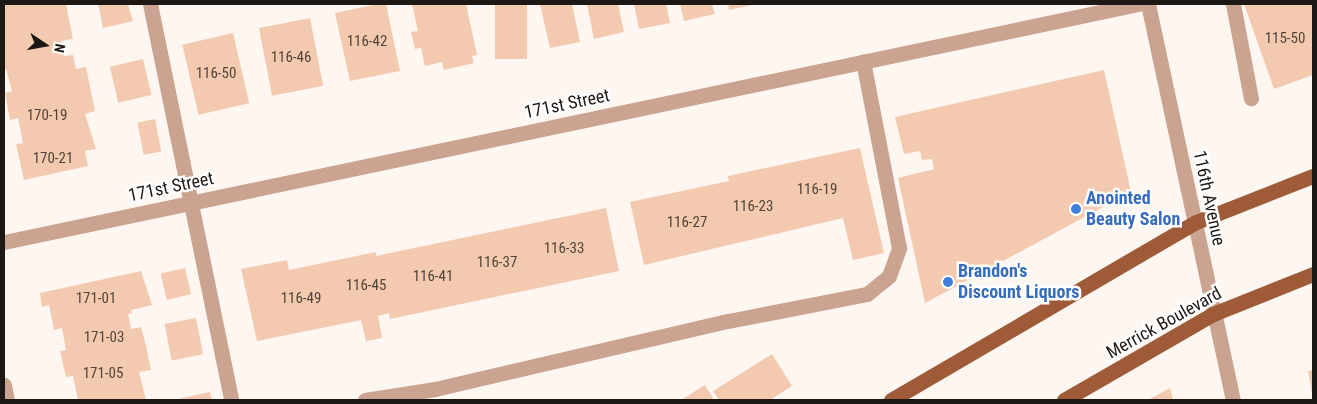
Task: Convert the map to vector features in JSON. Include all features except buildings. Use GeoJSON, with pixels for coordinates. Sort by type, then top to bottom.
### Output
{"type":"FeatureCollection","features":[{"type":"Feature","properties":{"kind":"main road"},"geometry":{"type":"LineString","coordinates":[[891,400],[1196,222],[1313,176]]}},
{"type":"Feature","properties":{"kind":"main road","name":"Merrick Boulevard"},"geometry":{"type":"LineString","coordinates":[[1064,400],[1213,314],[1313,274]]}},
{"type":"Feature","properties":{"kind":"street"},"geometry":{"type":"LineString","coordinates":[[150,4],[231,400]]}},
{"type":"Feature","properties":{"kind":"street","name":"171st Street"},"geometry":{"type":"LineString","coordinates":[[4,242],[1138,4]]}},
{"type":"Feature","properties":{"kind":"street","name":"116th Avenue"},"geometry":{"type":"LineString","coordinates":[[1148,4],[1196,222],[1213,314],[1233,400]]}},
{"type":"Feature","properties":{"kind":"street"},"geometry":{"type":"LineString","coordinates":[[1233,4],[1251,98]]}},
{"type":"Feature","properties":{"kind":"street"},"geometry":{"type":"LineString","coordinates":[[365,400],[435,390],[728,321],[867,294],[889,276],[900,248],[862,62]]}},
{"type":"Feature","properties":{"kind":"street"},"geometry":{"type":"LineString","coordinates":[[4,385],[7,400]]}},
{"type":"Feature","properties":{"kind":"place","name":"Anointed Beauty Salon"},"geometry":{"type":"Point","coordinates":[1076,209]}},
{"type":"Feature","properties":{"kind":"place","name":"Brandon's Discount Liquors"},"geometry":{"type":"Point","coordinates":[948,282]}}]}
